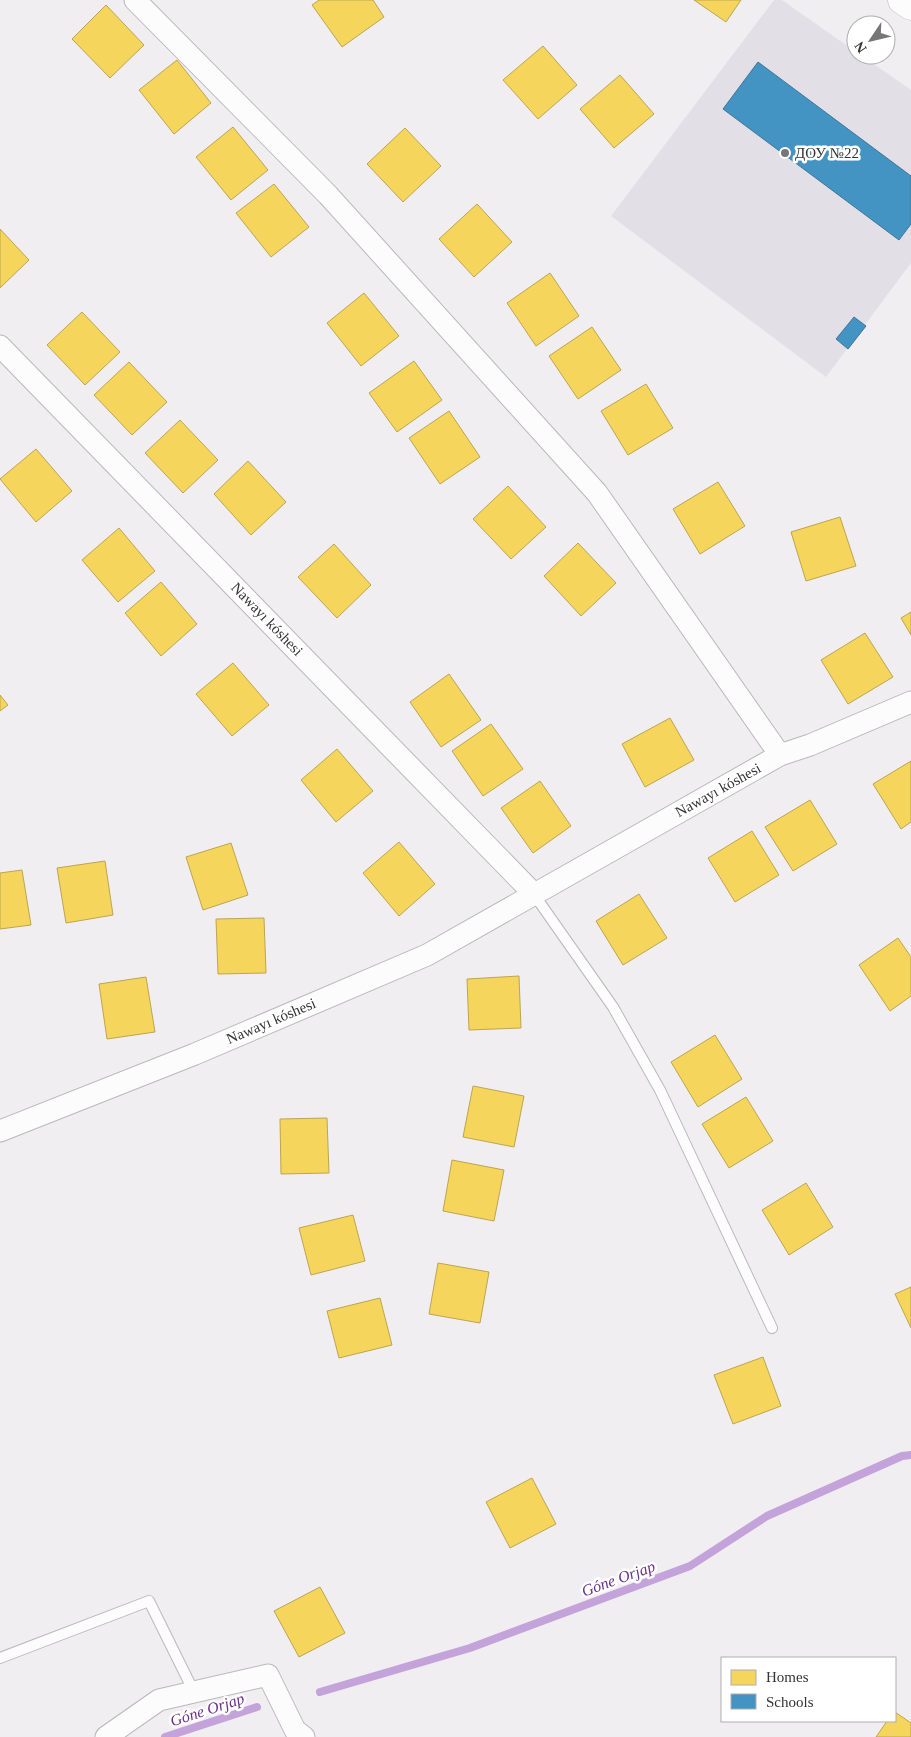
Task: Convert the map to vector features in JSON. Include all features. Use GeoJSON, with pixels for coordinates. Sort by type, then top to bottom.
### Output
{"type":"FeatureCollection","features":[{"type":"Feature","properties":{"kind":"main road"},"geometry":{"type":"LineString","coordinates":[[902,0],[911,6]]}},
{"type":"Feature","properties":{"kind":"street"},"geometry":{"type":"LineString","coordinates":[[134,0],[328,194],[597,493],[780,756]]}},
{"type":"Feature","properties":{"kind":"street","name":"Nawayı kóshesi"},"geometry":{"type":"LineString","coordinates":[[0,346],[533,893]]}},
{"type":"Feature","properties":{"kind":"street","name":"Nawayı kóshesi"},"geometry":{"type":"LineString","coordinates":[[0,1131],[195,1054],[427,955],[533,893],[780,756],[911,702]]}},
{"type":"Feature","properties":{"kind":"street"},"geometry":{"type":"LineString","coordinates":[[106,1737],[159,1700],[268,1675],[293,1735]]}},
{"type":"Feature","properties":{"kind":"lane"},"geometry":{"type":"LineString","coordinates":[[533,893],[612,1007],[660,1090],[772,1328]]}},
{"type":"Feature","properties":{"kind":"lane"},"geometry":{"type":"LineString","coordinates":[[0,1658],[149,1601],[194,1692]]}},
{"type":"Feature","properties":{"kind":"shaded area","name":"ДОУ №22"},"geometry":{"type":"Polygon","coordinates":[[[774,0],[782,0],[846,45],[846,65],[875,65],[911,90],[911,263],[826,377],[611,216],[774,0]]]}},
{"type":"Feature","properties":{"kind":"building: Homes"},"geometry":{"type":"Polygon","coordinates":[[[319,0],[373,0],[384,17],[342,47],[312,5],[319,0]]]}},
{"type":"Feature","properties":{"kind":"building: Homes"},"geometry":{"type":"Polygon","coordinates":[[[694,0],[741,0],[726,22],[694,0]]]}},
{"type":"Feature","properties":{"kind":"building: Homes"},"geometry":{"type":"Polygon","coordinates":[[[106,5],[144,45],[110,78],[72,39],[106,5]]]}},
{"type":"Feature","properties":{"kind":"building: Homes"},"geometry":{"type":"Polygon","coordinates":[[[543,46],[577,85],[538,119],[503,80],[543,46]]]}},
{"type":"Feature","properties":{"kind":"building: Homes"},"geometry":{"type":"Polygon","coordinates":[[[177,60],[211,103],[174,134],[139,90],[177,60]]]}},
{"type":"Feature","properties":{"kind":"building: Homes"},"geometry":{"type":"Polygon","coordinates":[[[620,75],[654,114],[614,148],[580,109],[620,75]]]}},
{"type":"Feature","properties":{"kind":"building: Homes"},"geometry":{"type":"Polygon","coordinates":[[[233,127],[268,170],[231,200],[196,157],[233,127]]]}},
{"type":"Feature","properties":{"kind":"building: Homes"},"geometry":{"type":"Polygon","coordinates":[[[405,128],[441,166],[403,202],[367,164],[405,128]]]}},
{"type":"Feature","properties":{"kind":"building: Homes"},"geometry":{"type":"Polygon","coordinates":[[[274,184],[309,227],[271,257],[236,213],[274,184]]]}},
{"type":"Feature","properties":{"kind":"building: Homes"},"geometry":{"type":"Polygon","coordinates":[[[477,204],[512,242],[474,277],[439,239],[477,204]]]}},
{"type":"Feature","properties":{"kind":"building: Homes"},"geometry":{"type":"Polygon","coordinates":[[[0,229],[29,260],[0,288],[0,229]]]}},
{"type":"Feature","properties":{"kind":"building: Homes"},"geometry":{"type":"Polygon","coordinates":[[[550,273],[579,316],[536,346],[507,303],[550,273]]]}},
{"type":"Feature","properties":{"kind":"building: Homes"},"geometry":{"type":"Polygon","coordinates":[[[364,293],[399,336],[361,366],[327,323],[364,293]]]}},
{"type":"Feature","properties":{"kind":"building: Homes"},"geometry":{"type":"Polygon","coordinates":[[[82,312],[120,352],[85,385],[47,345],[82,312]]]}},
{"type":"Feature","properties":{"kind":"building: Homes"},"geometry":{"type":"Polygon","coordinates":[[[592,327],[621,370],[578,399],[549,356],[592,327]]]}},
{"type":"Feature","properties":{"kind":"building: Homes"},"geometry":{"type":"Polygon","coordinates":[[[414,361],[442,400],[397,432],[369,393],[414,361]]]}},
{"type":"Feature","properties":{"kind":"building: Homes"},"geometry":{"type":"Polygon","coordinates":[[[129,362],[167,402],[132,435],[94,395],[129,362]]]}},
{"type":"Feature","properties":{"kind":"building: Homes"},"geometry":{"type":"Polygon","coordinates":[[[646,384],[673,428],[628,455],[601,411],[646,384]]]}},
{"type":"Feature","properties":{"kind":"building: Homes"},"geometry":{"type":"Polygon","coordinates":[[[449,411],[480,457],[440,484],[409,438],[449,411]]]}},
{"type":"Feature","properties":{"kind":"building: Homes"},"geometry":{"type":"Polygon","coordinates":[[[180,420],[218,460],[183,493],[145,453],[180,420]]]}},
{"type":"Feature","properties":{"kind":"building: Homes"},"geometry":{"type":"Polygon","coordinates":[[[36,449],[72,491],[36,522],[0,479],[36,449]]]}},
{"type":"Feature","properties":{"kind":"building: Homes"},"geometry":{"type":"Polygon","coordinates":[[[248,461],[286,502],[251,535],[214,494],[248,461]]]}},
{"type":"Feature","properties":{"kind":"building: Homes"},"geometry":{"type":"Polygon","coordinates":[[[718,482],[745,526],[700,554],[673,509],[718,482]]]}},
{"type":"Feature","properties":{"kind":"building: Homes"},"geometry":{"type":"Polygon","coordinates":[[[508,486],[546,527],[511,559],[473,519],[508,486]]]}},
{"type":"Feature","properties":{"kind":"building: Homes"},"geometry":{"type":"Polygon","coordinates":[[[840,517],[856,566],[806,581],[791,532],[840,517]]]}},
{"type":"Feature","properties":{"kind":"building: Homes"},"geometry":{"type":"Polygon","coordinates":[[[119,528],[155,571],[118,602],[82,560],[119,528]]]}},
{"type":"Feature","properties":{"kind":"building: Homes"},"geometry":{"type":"Polygon","coordinates":[[[578,543],[616,583],[581,616],[544,576],[578,543]]]}},
{"type":"Feature","properties":{"kind":"building: Homes"},"geometry":{"type":"Polygon","coordinates":[[[334,544],[371,585],[337,618],[298,577],[334,544]]]}},
{"type":"Feature","properties":{"kind":"building: Homes"},"geometry":{"type":"Polygon","coordinates":[[[161,582],[197,624],[161,656],[125,613],[161,582]]]}},
{"type":"Feature","properties":{"kind":"building: Homes"},"geometry":{"type":"Polygon","coordinates":[[[911,612],[911,635],[901,618],[911,612]]]}},
{"type":"Feature","properties":{"kind":"building: Homes"},"geometry":{"type":"Polygon","coordinates":[[[865,633],[893,677],[848,704],[821,660],[865,633]]]}},
{"type":"Feature","properties":{"kind":"building: Homes"},"geometry":{"type":"Polygon","coordinates":[[[233,663],[269,705],[232,736],[196,694],[233,663]]]}},
{"type":"Feature","properties":{"kind":"building: Homes"},"geometry":{"type":"Polygon","coordinates":[[[449,674],[481,720],[441,747],[410,702],[449,674]]]}},
{"type":"Feature","properties":{"kind":"building: Homes"},"geometry":{"type":"Polygon","coordinates":[[[0,695],[8,705],[0,711],[0,695]]]}},
{"type":"Feature","properties":{"kind":"building: Homes"},"geometry":{"type":"Polygon","coordinates":[[[670,718],[694,760],[645,787],[622,744],[670,718]]]}},
{"type":"Feature","properties":{"kind":"building: Homes"},"geometry":{"type":"Polygon","coordinates":[[[491,724],[523,769],[483,796],[452,751],[491,724]]]}},
{"type":"Feature","properties":{"kind":"building: Homes"},"geometry":{"type":"Polygon","coordinates":[[[337,749],[373,791],[336,822],[301,780],[337,749]]]}},
{"type":"Feature","properties":{"kind":"building: Homes"},"geometry":{"type":"Polygon","coordinates":[[[911,761],[911,822],[901,829],[873,784],[911,761]]]}},
{"type":"Feature","properties":{"kind":"building: Homes"},"geometry":{"type":"Polygon","coordinates":[[[540,781],[571,826],[533,853],[501,808],[540,781]]]}},
{"type":"Feature","properties":{"kind":"building: Homes"},"geometry":{"type":"Polygon","coordinates":[[[810,800],[837,844],[793,871],[765,827],[810,800]]]}},
{"type":"Feature","properties":{"kind":"building: Homes"},"geometry":{"type":"Polygon","coordinates":[[[752,831],[779,875],[735,902],[708,858],[752,831]]]}},
{"type":"Feature","properties":{"kind":"building: Homes"},"geometry":{"type":"Polygon","coordinates":[[[399,842],[435,884],[399,916],[363,873],[399,842]]]}},
{"type":"Feature","properties":{"kind":"building: Homes"},"geometry":{"type":"Polygon","coordinates":[[[231,843],[248,895],[203,910],[186,857],[231,843]]]}},
{"type":"Feature","properties":{"kind":"building: Homes"},"geometry":{"type":"Polygon","coordinates":[[[105,861],[113,915],[66,923],[57,868],[105,861]]]}},
{"type":"Feature","properties":{"kind":"building: Homes"},"geometry":{"type":"Polygon","coordinates":[[[22,870],[31,925],[0,929],[0,873],[22,870]]]}},
{"type":"Feature","properties":{"kind":"building: Homes"},"geometry":{"type":"Polygon","coordinates":[[[639,894],[667,938],[623,965],[596,921],[639,894]]]}},
{"type":"Feature","properties":{"kind":"building: Homes"},"geometry":{"type":"Polygon","coordinates":[[[264,918],[266,973],[218,974],[216,919],[264,918]]]}},
{"type":"Feature","properties":{"kind":"building: Homes"},"geometry":{"type":"Polygon","coordinates":[[[898,938],[911,957],[911,996],[890,1011],[859,965],[898,938]]]}},
{"type":"Feature","properties":{"kind":"building: Homes"},"geometry":{"type":"Polygon","coordinates":[[[519,976],[521,1028],[469,1030],[467,979],[519,976]]]}},
{"type":"Feature","properties":{"kind":"building: Homes"},"geometry":{"type":"Polygon","coordinates":[[[146,977],[155,1032],[107,1039],[99,984],[146,977]]]}},
{"type":"Feature","properties":{"kind":"building: Homes"},"geometry":{"type":"Polygon","coordinates":[[[715,1035],[742,1079],[698,1107],[671,1062],[715,1035]]]}},
{"type":"Feature","properties":{"kind":"building: Homes"},"geometry":{"type":"Polygon","coordinates":[[[473,1086],[524,1096],[514,1147],[463,1137],[473,1086]]]}},
{"type":"Feature","properties":{"kind":"building: Homes"},"geometry":{"type":"Polygon","coordinates":[[[746,1097],[773,1141],[729,1168],[702,1124],[746,1097]]]}},
{"type":"Feature","properties":{"kind":"building: Homes"},"geometry":{"type":"Polygon","coordinates":[[[327,1118],[329,1173],[281,1174],[280,1119],[327,1118]]]}},
{"type":"Feature","properties":{"kind":"building: Homes"},"geometry":{"type":"Polygon","coordinates":[[[452,1160],[504,1170],[494,1221],[443,1211],[452,1160]]]}},
{"type":"Feature","properties":{"kind":"building: Homes"},"geometry":{"type":"Polygon","coordinates":[[[806,1183],[833,1227],[789,1255],[762,1210],[806,1183]]]}},
{"type":"Feature","properties":{"kind":"building: Homes"},"geometry":{"type":"Polygon","coordinates":[[[353,1215],[365,1261],[311,1275],[299,1228],[353,1215]]]}},
{"type":"Feature","properties":{"kind":"building: Homes"},"geometry":{"type":"Polygon","coordinates":[[[438,1263],[489,1272],[480,1323],[429,1314],[438,1263]]]}},
{"type":"Feature","properties":{"kind":"building: Homes"},"geometry":{"type":"Polygon","coordinates":[[[911,1287],[911,1328],[895,1294],[911,1287]]]}},
{"type":"Feature","properties":{"kind":"building: Homes"},"geometry":{"type":"Polygon","coordinates":[[[380,1298],[392,1345],[339,1358],[327,1311],[380,1298]]]}},
{"type":"Feature","properties":{"kind":"building: Homes"},"geometry":{"type":"Polygon","coordinates":[[[763,1357],[781,1406],[733,1424],[714,1375],[763,1357]]]}},
{"type":"Feature","properties":{"kind":"building: Homes"},"geometry":{"type":"Polygon","coordinates":[[[532,1478],[556,1524],[510,1548],[486,1502],[532,1478]]]}},
{"type":"Feature","properties":{"kind":"building: Homes"},"geometry":{"type":"Polygon","coordinates":[[[320,1587],[345,1633],[299,1657],[274,1611],[320,1587]]]}},
{"type":"Feature","properties":{"kind":"building: Homes"},"geometry":{"type":"Polygon","coordinates":[[[896,1713],[911,1723],[911,1737],[876,1737],[886,1722],[896,1722],[896,1713]]]}},
{"type":"Feature","properties":{"kind":"building: Schools"},"geometry":{"type":"Polygon","coordinates":[[[758,62],[911,176],[911,224],[899,240],[723,109],[758,62]]]}},
{"type":"Feature","properties":{"kind":"building: Schools"},"geometry":{"type":"Polygon","coordinates":[[[854,317],[866,326],[848,349],[836,339],[854,317]]]}},
{"type":"Feature","properties":{"kind":"waterway","name":"Góne Orjap"},"geometry":{"type":"LineString","coordinates":[[320,1692],[470,1648],[690,1566],[767,1516],[902,1456],[911,1455]]}},
{"type":"Feature","properties":{"kind":"waterway","name":"Góne Orjap"},"geometry":{"type":"LineString","coordinates":[[165,1737],[257,1707]]}},
{"type":"Feature","properties":{"kind":"place","name":"ДОУ №22"},"geometry":{"type":"Point","coordinates":[785,153]}}]}
